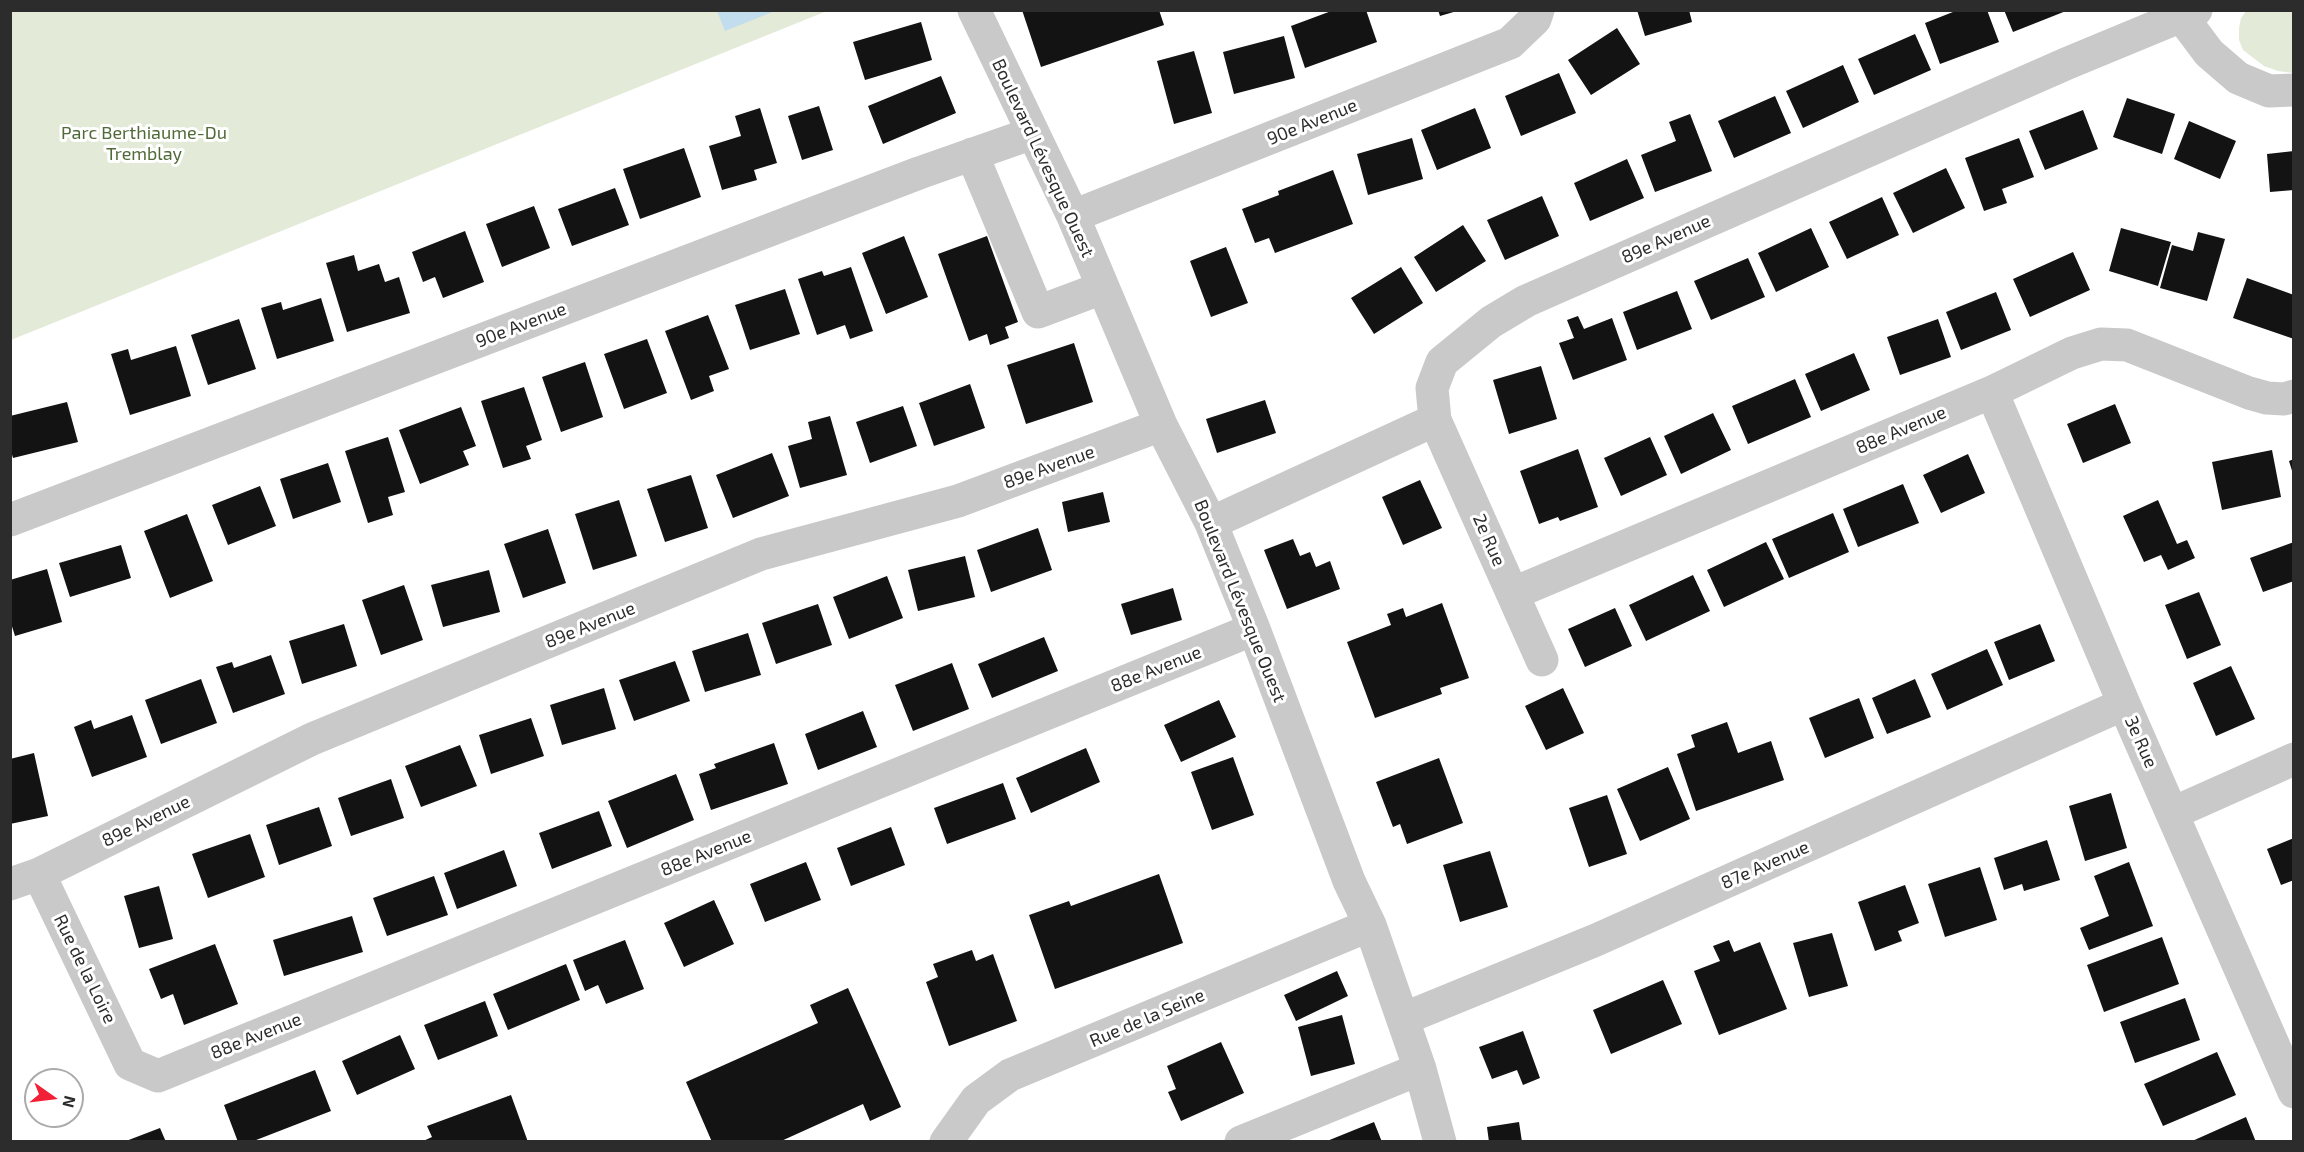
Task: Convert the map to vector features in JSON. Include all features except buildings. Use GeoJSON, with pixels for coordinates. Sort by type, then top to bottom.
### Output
{"type":"FeatureCollection","features":[{"type":"Feature","properties":{"kind":"street","name":"Boulevard Lévesque Ouest"},"geometry":{"type":"LineString","coordinates":[[974,10],[1073,216],[1161,425],[1211,523],[1254,629],[1349,881],[1370,925],[1420,1069],[1440,1142]]}},
{"type":"Feature","properties":{"kind":"street","name":"90e Avenue"},"geometry":{"type":"LineString","coordinates":[[1073,216],[1510,43],[1535,19],[1538,10]]}},
{"type":"Feature","properties":{"kind":"street","name":"89e Avenue"},"geometry":{"type":"LineString","coordinates":[[1435,420],[1432,388],[1442,362],[1491,322],[1526,301],[2095,51],[2189,14],[2209,53],[2238,78],[2269,91],[2294,90]]}},
{"type":"Feature","properties":{"kind":"street","name":"90e Avenue"},"geometry":{"type":"LineString","coordinates":[[10,520],[972,154],[1033,133]]}},
{"type":"Feature","properties":{"kind":"street"},"geometry":{"type":"LineString","coordinates":[[972,154],[1038,312],[1102,288]]}},
{"type":"Feature","properties":{"kind":"street","name":"88e Avenue"},"geometry":{"type":"LineString","coordinates":[[1514,593],[1992,392],[2072,353],[2101,344],[2127,345],[2267,398],[2284,399],[2294,396]]}},
{"type":"Feature","properties":{"kind":"street","name":"3e Rue"},"geometry":{"type":"LineString","coordinates":[[1992,392],[2124,704],[2294,1092]]}},
{"type":"Feature","properties":{"kind":"street"},"geometry":{"type":"LineString","coordinates":[[1211,523],[1435,420]]}},
{"type":"Feature","properties":{"kind":"street","name":"2e Rue"},"geometry":{"type":"LineString","coordinates":[[1435,420],[1542,660]]}},
{"type":"Feature","properties":{"kind":"street","name":"89e Avenue"},"geometry":{"type":"LineString","coordinates":[[25,879],[312,739],[761,554],[958,501],[1161,425]]}},
{"type":"Feature","properties":{"kind":"street","name":"88e Avenue"},"geometry":{"type":"LineString","coordinates":[[158,1076],[1254,629]]}},
{"type":"Feature","properties":{"kind":"street","name":"87e Avenue"},"geometry":{"type":"LineString","coordinates":[[1403,1019],[1596,940],[2124,704]]}},
{"type":"Feature","properties":{"kind":"street"},"geometry":{"type":"LineString","coordinates":[[2173,813],[2294,759]]}},
{"type":"Feature","properties":{"kind":"street","name":"Rue de la Loire"},"geometry":{"type":"LineString","coordinates":[[25,879],[130,1064],[158,1076]]}},
{"type":"Feature","properties":{"kind":"street","name":"Rue de la Seine"},"geometry":{"type":"LineString","coordinates":[[946,1142],[976,1100],[1010,1075],[1370,925]]}},
{"type":"Feature","properties":{"kind":"street"},"geometry":{"type":"LineString","coordinates":[[1241,1142],[1420,1069]]}},
{"type":"Feature","properties":{"kind":"green space"},"geometry":{"type":"Polygon","coordinates":[[[2247,10],[2293,11],[2293,73],[2264,66],[2243,50],[2239,40],[2239,28],[2241,18],[2247,10]]]}},
{"type":"Feature","properties":{"kind":"green space","name":"Parc Berthiaume-Du Tremblay"},"geometry":{"type":"Polygon","coordinates":[[[11,11],[827,11],[11,340],[11,11]]]}},
{"type":"Feature","properties":{"kind":"water"},"geometry":{"type":"Polygon","coordinates":[[[717,11],[775,11],[725,31],[717,11]]]}}]}
